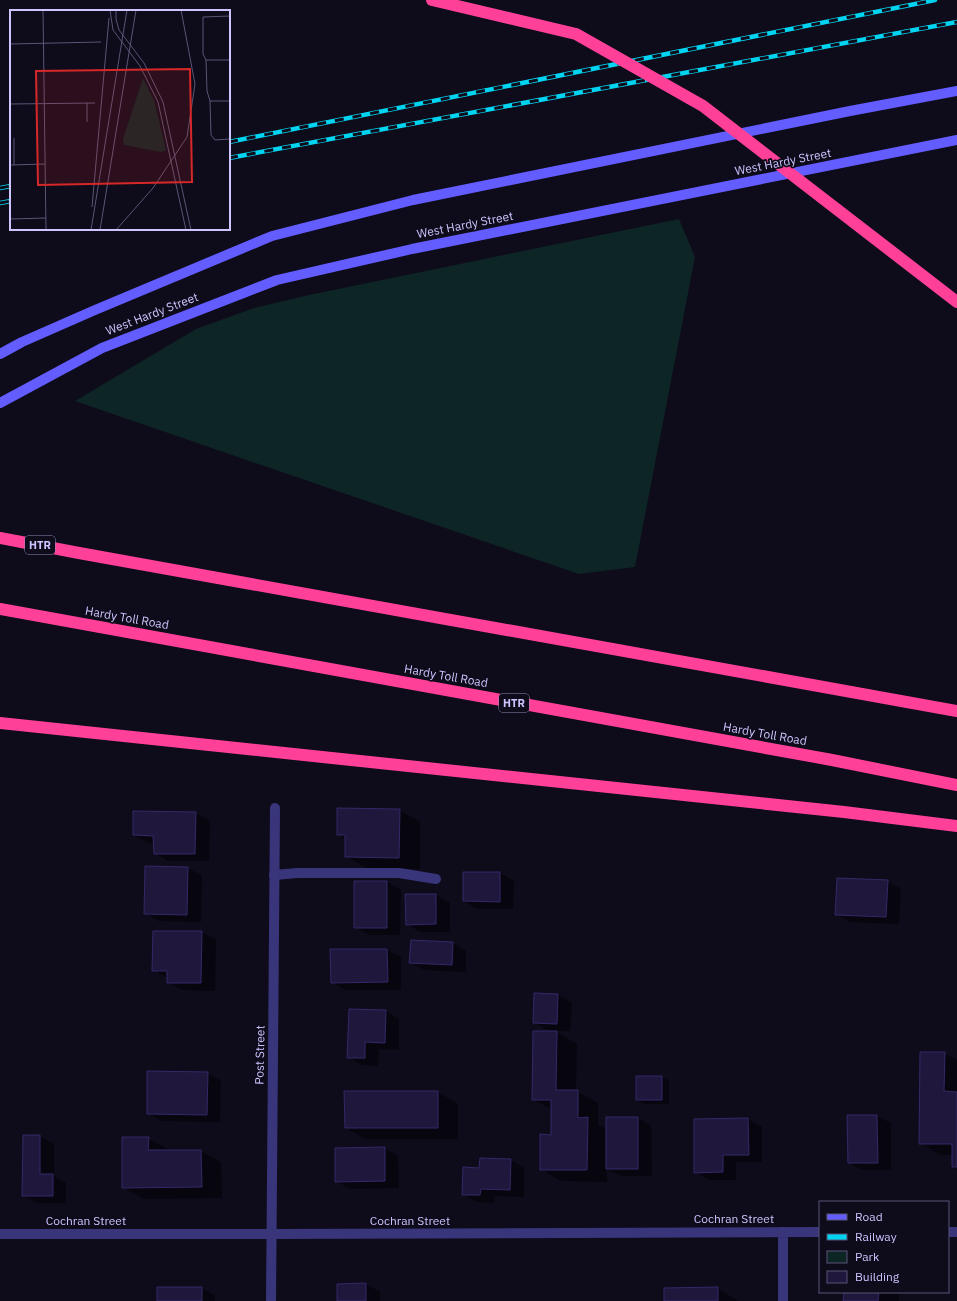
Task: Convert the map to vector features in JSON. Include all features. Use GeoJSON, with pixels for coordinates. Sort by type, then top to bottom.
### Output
{"type":"FeatureCollection","features":[{"type":"Feature","properties":{"kind":"highway"},"geometry":{"type":"LineString","coordinates":[[432,0],[576,34],[696,102],[722,120],[957,302]]}},
{"type":"Feature","properties":{"kind":"highway","name":"HTR"},"geometry":{"type":"LineString","coordinates":[[0,538],[957,711]]}},
{"type":"Feature","properties":{"kind":"highway","name":"Hardy Toll Road"},"geometry":{"type":"LineString","coordinates":[[0,610],[832,760],[957,785]]}},
{"type":"Feature","properties":{"kind":"highway"},"geometry":{"type":"LineString","coordinates":[[0,723],[844,812],[957,826]]}},
{"type":"Feature","properties":{"kind":"main road","name":"West Hardy Street"},"geometry":{"type":"LineString","coordinates":[[0,354],[22,342],[87,313],[272,236],[413,200],[834,114],[957,91]]}},
{"type":"Feature","properties":{"kind":"main road","name":"West Hardy Street"},"geometry":{"type":"LineString","coordinates":[[0,402],[102,348],[277,280],[412,249],[957,140]]}},
{"type":"Feature","properties":{"kind":"street","name":"Post Street"},"geometry":{"type":"LineString","coordinates":[[271,1301],[275,808]]}},
{"type":"Feature","properties":{"kind":"street"},"geometry":{"type":"LineString","coordinates":[[274,875],[297,872],[399,873],[436,879]]}},
{"type":"Feature","properties":{"kind":"street"},"geometry":{"type":"LineString","coordinates":[[783,1232],[783,1301]]}},
{"type":"Feature","properties":{"kind":"street","name":"Cochran Street"},"geometry":{"type":"LineString","coordinates":[[0,1234],[819,1232]]}},
{"type":"Feature","properties":{"kind":"green space"},"geometry":{"type":"Polygon","coordinates":[[[679,219],[695,257],[635,567],[579,574],[75,401],[196,329],[254,308],[309,295],[679,219]]]}},
{"type":"Feature","properties":{"kind":"building"},"geometry":{"type":"Polygon","coordinates":[[[337,808],[400,809],[399,858],[345,857],[345,835],[337,835],[337,808]]]}},
{"type":"Feature","properties":{"kind":"building"},"geometry":{"type":"Polygon","coordinates":[[[133,811],[196,812],[195,854],[154,854],[153,836],[133,835],[133,811]]]}},
{"type":"Feature","properties":{"kind":"building"},"geometry":{"type":"Polygon","coordinates":[[[145,866],[188,867],[187,915],[144,914],[145,866]]]}},
{"type":"Feature","properties":{"kind":"building"},"geometry":{"type":"Polygon","coordinates":[[[463,872],[500,872],[500,902],[463,901],[463,872]]]}},
{"type":"Feature","properties":{"kind":"building"},"geometry":{"type":"Polygon","coordinates":[[[837,878],[888,880],[886,917],[835,915],[837,878]]]}},
{"type":"Feature","properties":{"kind":"building"},"geometry":{"type":"Polygon","coordinates":[[[354,881],[387,881],[387,928],[354,928],[354,881]]]}},
{"type":"Feature","properties":{"kind":"building"},"geometry":{"type":"Polygon","coordinates":[[[405,894],[436,894],[436,924],[406,925],[405,894]]]}},
{"type":"Feature","properties":{"kind":"building"},"geometry":{"type":"Polygon","coordinates":[[[153,931],[202,931],[201,983],[167,983],[167,971],[152,971],[153,931]]]}},
{"type":"Feature","properties":{"kind":"building"},"geometry":{"type":"Polygon","coordinates":[[[411,940],[453,942],[452,965],[409,963],[411,940]]]}},
{"type":"Feature","properties":{"kind":"building"},"geometry":{"type":"Polygon","coordinates":[[[330,949],[387,949],[388,982],[331,983],[330,949]]]}},
{"type":"Feature","properties":{"kind":"building"},"geometry":{"type":"Polygon","coordinates":[[[534,993],[558,994],[557,1024],[533,1023],[534,993]]]}},
{"type":"Feature","properties":{"kind":"building"},"geometry":{"type":"Polygon","coordinates":[[[349,1009],[386,1010],[385,1043],[365,1042],[365,1058],[347,1058],[349,1009]]]}},
{"type":"Feature","properties":{"kind":"building"},"geometry":{"type":"Polygon","coordinates":[[[533,1031],[557,1031],[556,1090],[578,1090],[578,1118],[588,1117],[587,1170],[540,1170],[540,1134],[551,1135],[551,1100],[532,1100],[533,1031]]]}},
{"type":"Feature","properties":{"kind":"building"},"geometry":{"type":"Polygon","coordinates":[[[920,1052],[945,1052],[944,1091],[957,1092],[957,1167],[952,1167],[952,1144],[919,1144],[920,1052]]]}},
{"type":"Feature","properties":{"kind":"building"},"geometry":{"type":"Polygon","coordinates":[[[147,1071],[208,1072],[207,1115],[147,1114],[147,1071]]]}},
{"type":"Feature","properties":{"kind":"building"},"geometry":{"type":"Polygon","coordinates":[[[636,1076],[662,1076],[662,1100],[636,1100],[636,1076]]]}},
{"type":"Feature","properties":{"kind":"building"},"geometry":{"type":"Polygon","coordinates":[[[344,1091],[438,1091],[438,1128],[345,1128],[344,1091]]]}},
{"type":"Feature","properties":{"kind":"building"},"geometry":{"type":"Polygon","coordinates":[[[847,1115],[877,1115],[878,1163],[848,1163],[847,1115]]]}},
{"type":"Feature","properties":{"kind":"building"},"geometry":{"type":"Polygon","coordinates":[[[606,1117],[638,1117],[638,1169],[606,1169],[606,1117]]]}},
{"type":"Feature","properties":{"kind":"building"},"geometry":{"type":"Polygon","coordinates":[[[748,1118],[749,1155],[723,1155],[723,1172],[694,1173],[694,1119],[748,1118]]]}},
{"type":"Feature","properties":{"kind":"building"},"geometry":{"type":"Polygon","coordinates":[[[23,1135],[40,1135],[40,1174],[53,1174],[53,1196],[22,1196],[23,1135]]]}},
{"type":"Feature","properties":{"kind":"building"},"geometry":{"type":"Polygon","coordinates":[[[122,1137],[149,1137],[148,1150],[201,1150],[202,1187],[122,1188],[122,1137]]]}},
{"type":"Feature","properties":{"kind":"building"},"geometry":{"type":"Polygon","coordinates":[[[385,1147],[385,1181],[335,1182],[335,1148],[385,1147]]]}},
{"type":"Feature","properties":{"kind":"building"},"geometry":{"type":"Polygon","coordinates":[[[480,1158],[511,1159],[510,1190],[481,1189],[480,1195],[462,1195],[463,1167],[479,1168],[480,1158]]]}},
{"type":"Feature","properties":{"kind":"building"},"geometry":{"type":"Polygon","coordinates":[[[366,1283],[366,1301],[337,1301],[337,1284],[366,1283]]]}},
{"type":"Feature","properties":{"kind":"building"},"geometry":{"type":"Polygon","coordinates":[[[157,1287],[202,1287],[202,1301],[157,1301],[157,1287]]]}},
{"type":"Feature","properties":{"kind":"building"},"geometry":{"type":"Polygon","coordinates":[[[718,1287],[718,1301],[664,1301],[664,1288],[718,1287]]]}},
{"type":"Feature","properties":{"kind":"building"},"geometry":{"type":"Polygon","coordinates":[[[844,1293],[879,1293],[878,1301],[843,1301],[844,1293]]]}},
{"type":"Feature","properties":{"kind":"railway"},"geometry":{"type":"LineString","coordinates":[[230,142],[935,0]]}},
{"type":"Feature","properties":{"kind":"railway"},"geometry":{"type":"LineString","coordinates":[[230,158],[957,22]]}},
{"type":"Feature","properties":{"kind":"railway"},"geometry":{"type":"LineString","coordinates":[[0,188],[10,186]]}},
{"type":"Feature","properties":{"kind":"railway"},"geometry":{"type":"LineString","coordinates":[[0,203],[10,201]]}}]}
